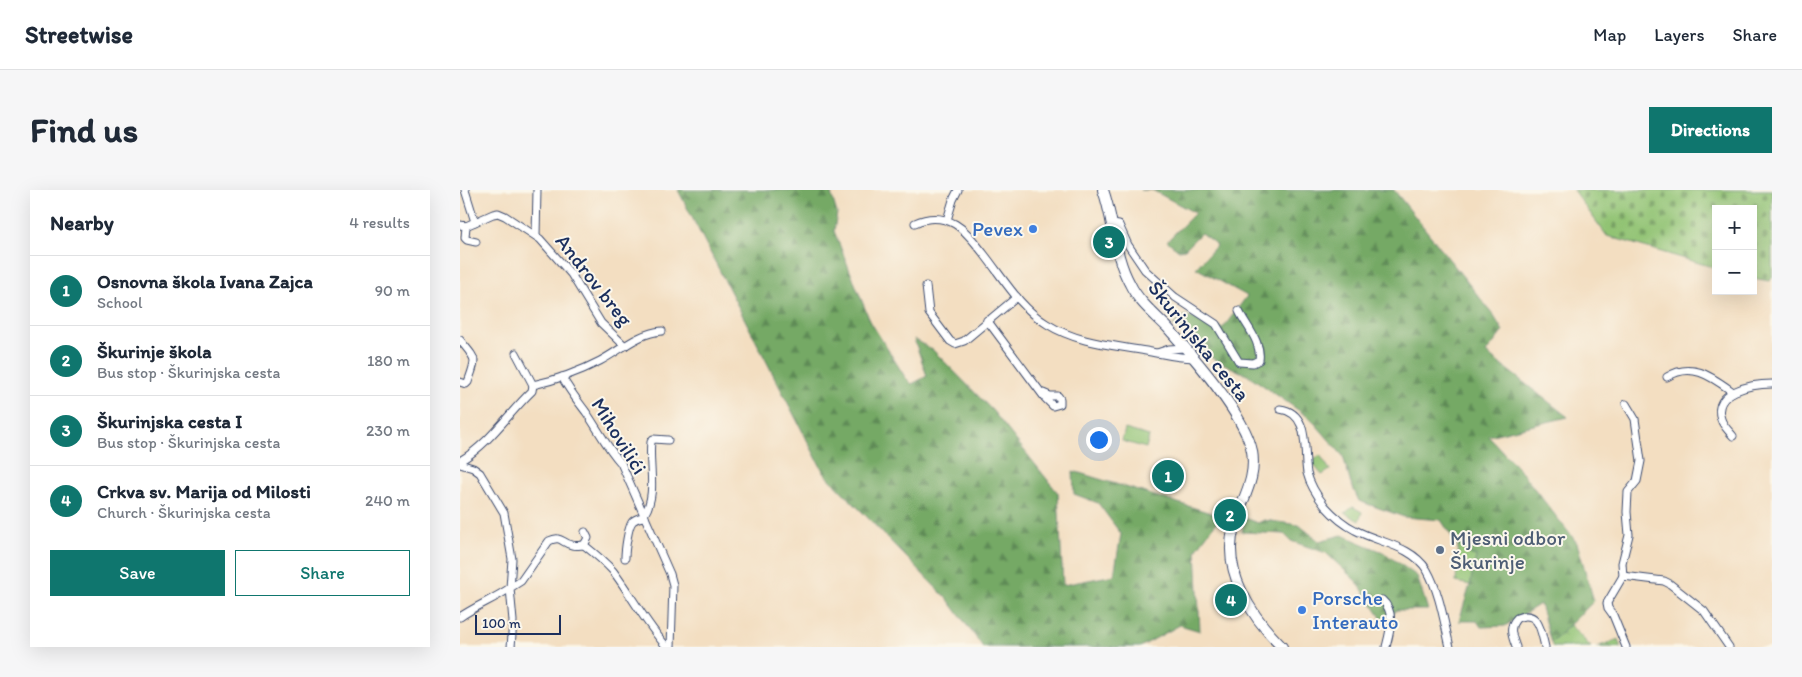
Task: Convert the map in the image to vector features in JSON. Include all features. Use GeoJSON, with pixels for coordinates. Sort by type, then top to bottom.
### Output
{"type":"FeatureCollection","features":[{"type":"Feature","properties":{"kind":"street"},"geometry":{"type":"LineString","coordinates":[[465,190],[476,222]]}},
{"type":"Feature","properties":{"kind":"street","name":"Androv breg"},"geometry":{"type":"LineString","coordinates":[[536,236],[537,190]]}},
{"type":"Feature","properties":{"kind":"street"},"geometry":{"type":"LineString","coordinates":[[947,220],[958,190]]}},
{"type":"Feature","properties":{"kind":"street","name":"Škurinjska cesta"},"geometry":{"type":"LineString","coordinates":[[1104,190],[1122,267],[1130,285],[1141,300],[1194,358],[1238,418],[1247,434],[1252,451],[1253,469],[1250,486],[1234,526],[1230,552],[1233,568],[1250,606],[1263,627],[1282,647]]}},
{"type":"Feature","properties":{"kind":"street","name":"Androv breg"},"geometry":{"type":"LineString","coordinates":[[463,226],[498,213],[536,236],[571,274],[601,323],[625,346]]}},
{"type":"Feature","properties":{"kind":"street"},"geometry":{"type":"LineString","coordinates":[[914,223],[930,218],[947,220],[954,224],[969,236],[1017,297],[1036,317],[1063,333],[1090,341],[1178,358],[1194,358]]}},
{"type":"Feature","properties":{"kind":"street"},"geometry":{"type":"LineString","coordinates":[[1112,224],[1119,225],[1128,245],[1145,270],[1175,297],[1216,324],[1239,362],[1253,363],[1258,360],[1259,349],[1239,311]]}},
{"type":"Feature","properties":{"kind":"street"},"geometry":{"type":"LineString","coordinates":[[463,226],[465,238],[476,242]]}},
{"type":"Feature","properties":{"kind":"street"},"geometry":{"type":"LineString","coordinates":[[926,286],[929,313],[950,341],[955,344],[964,341],[1017,297]]}},
{"type":"Feature","properties":{"kind":"street"},"geometry":{"type":"LineString","coordinates":[[987,320],[1043,393]]}},
{"type":"Feature","properties":{"kind":"street"},"geometry":{"type":"LineString","coordinates":[[533,385],[562,377],[597,363],[637,337],[662,330]]}},
{"type":"Feature","properties":{"kind":"street"},"geometry":{"type":"LineString","coordinates":[[1169,349],[1173,334]]}},
{"type":"Feature","properties":{"kind":"street"},"geometry":{"type":"LineString","coordinates":[[460,340],[475,362],[468,382],[464,384],[460,382]]}},
{"type":"Feature","properties":{"kind":"street"},"geometry":{"type":"LineString","coordinates":[[1157,353],[1169,349],[1185,348]]}},
{"type":"Feature","properties":{"kind":"street"},"geometry":{"type":"LineString","coordinates":[[511,647],[510,588],[512,559],[504,513],[480,473],[460,462],[493,433],[532,391],[533,385],[516,354]]}},
{"type":"Feature","properties":{"kind":"street"},"geometry":{"type":"LineString","coordinates":[[1667,377],[1676,371],[1694,370],[1704,373],[1732,392]]}},
{"type":"Feature","properties":{"kind":"street","name":"Mihovilići"},"geometry":{"type":"LineString","coordinates":[[562,377],[611,453],[621,463],[662,554],[673,585],[670,647]]}},
{"type":"Feature","properties":{"kind":"street"},"geometry":{"type":"LineString","coordinates":[[1733,436],[1722,422],[1719,411],[1725,399],[1732,392],[1758,384],[1772,384]]}},
{"type":"Feature","properties":{"kind":"street"},"geometry":{"type":"LineString","coordinates":[[1626,404],[1635,419],[1641,461],[1638,481],[1628,492],[1629,535],[1622,563],[1623,576],[1607,603],[1608,608],[1614,615],[1626,647]]}},
{"type":"Feature","properties":{"kind":"street"},"geometry":{"type":"LineString","coordinates":[[1280,409],[1293,414],[1299,421],[1304,432],[1308,475],[1318,497],[1332,515],[1356,531],[1398,547],[1415,556],[1426,569],[1437,594],[1450,647]]}},
{"type":"Feature","properties":{"kind":"street","name":"Mihovilići"},"geometry":{"type":"LineString","coordinates":[[645,516],[649,504],[651,485],[651,442],[653,439],[668,440]]}},
{"type":"Feature","properties":{"kind":"street"},"geometry":{"type":"LineString","coordinates":[[460,454],[470,454]]}},
{"type":"Feature","properties":{"kind":"street"},"geometry":{"type":"LineString","coordinates":[[625,558],[624,552],[631,525],[633,521],[645,516]]}},
{"type":"Feature","properties":{"kind":"street"},"geometry":{"type":"LineString","coordinates":[[584,545],[588,538],[585,532]]}},
{"type":"Feature","properties":{"kind":"street"},"geometry":{"type":"LineString","coordinates":[[460,617],[499,596],[520,582],[549,542],[561,539],[571,545],[584,545],[612,570],[648,624],[667,647]]}},
{"type":"Feature","properties":{"kind":"street"},"geometry":{"type":"LineString","coordinates":[[1623,576],[1664,581],[1670,584],[1704,611],[1729,647]]}},
{"type":"Feature","properties":{"kind":"street"},"geometry":{"type":"LineString","coordinates":[[1382,600],[1389,607],[1391,625],[1386,647]]}},
{"type":"Feature","properties":{"kind":"street"},"geometry":{"type":"LineString","coordinates":[[1516,647],[1511,633],[1512,625],[1517,618],[1523,615],[1531,616],[1537,621],[1545,647]]}},
{"type":"Feature","properties":{"kind":"green space"},"geometry":{"type":"Polygon","coordinates":[[[678,190],[830,190],[837,213],[834,231],[870,321],[905,377],[912,384],[927,376],[914,339],[933,350],[992,410],[1058,493],[1063,585],[1114,575],[1121,534],[1098,503],[1074,494],[1073,471],[1221,516],[1196,550],[1200,631],[1180,625],[1140,647],[983,647],[949,601],[824,473],[678,190]]]}},
{"type":"Feature","properties":{"kind":"green space"},"geometry":{"type":"Polygon","coordinates":[[[1152,190],[1394,190],[1492,313],[1503,331],[1486,353],[1568,417],[1488,436],[1519,469],[1577,543],[1594,601],[1551,643],[1540,604],[1505,626],[1481,627],[1477,621],[1459,621],[1470,585],[1476,556],[1471,555],[1467,549],[1458,546],[1441,520],[1404,517],[1359,501],[1350,481],[1343,456],[1311,419],[1251,377],[1212,358],[1173,325],[1185,315],[1223,328],[1247,296],[1196,268],[1217,245],[1201,233],[1185,249],[1179,250],[1167,241],[1195,213],[1152,190]]]}},
{"type":"Feature","properties":{"kind":"green space"},"geometry":{"type":"Polygon","coordinates":[[[1573,190],[1772,190],[1772,278],[1769,281],[1757,279],[1757,205],[1712,205],[1712,267],[1607,236],[1573,190]]]}},
{"type":"Feature","properties":{"kind":"green space"},"geometry":{"type":"Polygon","coordinates":[[[1125,429],[1149,436],[1146,448],[1122,441],[1125,429]]]}},
{"type":"Feature","properties":{"kind":"green space"},"geometry":{"type":"Polygon","coordinates":[[[1320,455],[1330,470],[1322,475],[1313,464],[1313,461],[1320,455]]]}},
{"type":"Feature","properties":{"kind":"green space"},"geometry":{"type":"Polygon","coordinates":[[[1353,507],[1362,512],[1359,521],[1345,513],[1353,507]]]}},
{"type":"Feature","properties":{"kind":"green space"},"geometry":{"type":"Polygon","coordinates":[[[1245,518],[1258,523],[1264,520],[1299,525],[1319,541],[1342,535],[1383,552],[1417,576],[1428,610],[1396,610],[1386,625],[1357,582],[1326,553],[1291,541],[1284,534],[1242,532],[1245,518]]]}},
{"type":"Feature","properties":{"kind":"green space"},"geometry":{"type":"Polygon","coordinates":[[[1458,546],[1467,549],[1471,555],[1476,556],[1470,585],[1456,582],[1458,546]]]}},
{"type":"Feature","properties":{"kind":"green space"},"geometry":{"type":"Polygon","coordinates":[[[1570,625],[1591,647],[1553,647],[1551,643],[1570,625]]]}},
{"type":"Feature","properties":{"kind":"green space"},"geometry":{"type":"Polygon","coordinates":[[[1619,639],[1621,647],[1597,647],[1619,639]]]}},
{"type":"Feature","properties":{"kind":"place","name":"Pevex"},"geometry":{"type":"Point","coordinates":[1033,229]}},
{"type":"Feature","properties":{"kind":"place","name":"Škurinjska cesta I"},"geometry":{"type":"Point","coordinates":[1109,242]}},
{"type":"Feature","properties":{"kind":"place","name":"Osnovna škola Ivana Zajca"},"geometry":{"type":"Point","coordinates":[1168,476]}},
{"type":"Feature","properties":{"kind":"place","name":"Škurinje škola"},"geometry":{"type":"Point","coordinates":[1230,515]}},
{"type":"Feature","properties":{"kind":"place","name":"Mjesni odbor Škurinje"},"geometry":{"type":"Point","coordinates":[1440,550]}},
{"type":"Feature","properties":{"kind":"place","name":"Crkva sv. Marija od Milosti"},"geometry":{"type":"Point","coordinates":[1231,600]}},
{"type":"Feature","properties":{"kind":"place","name":"Porsche Interauto"},"geometry":{"type":"Point","coordinates":[1302,610]}}]}
